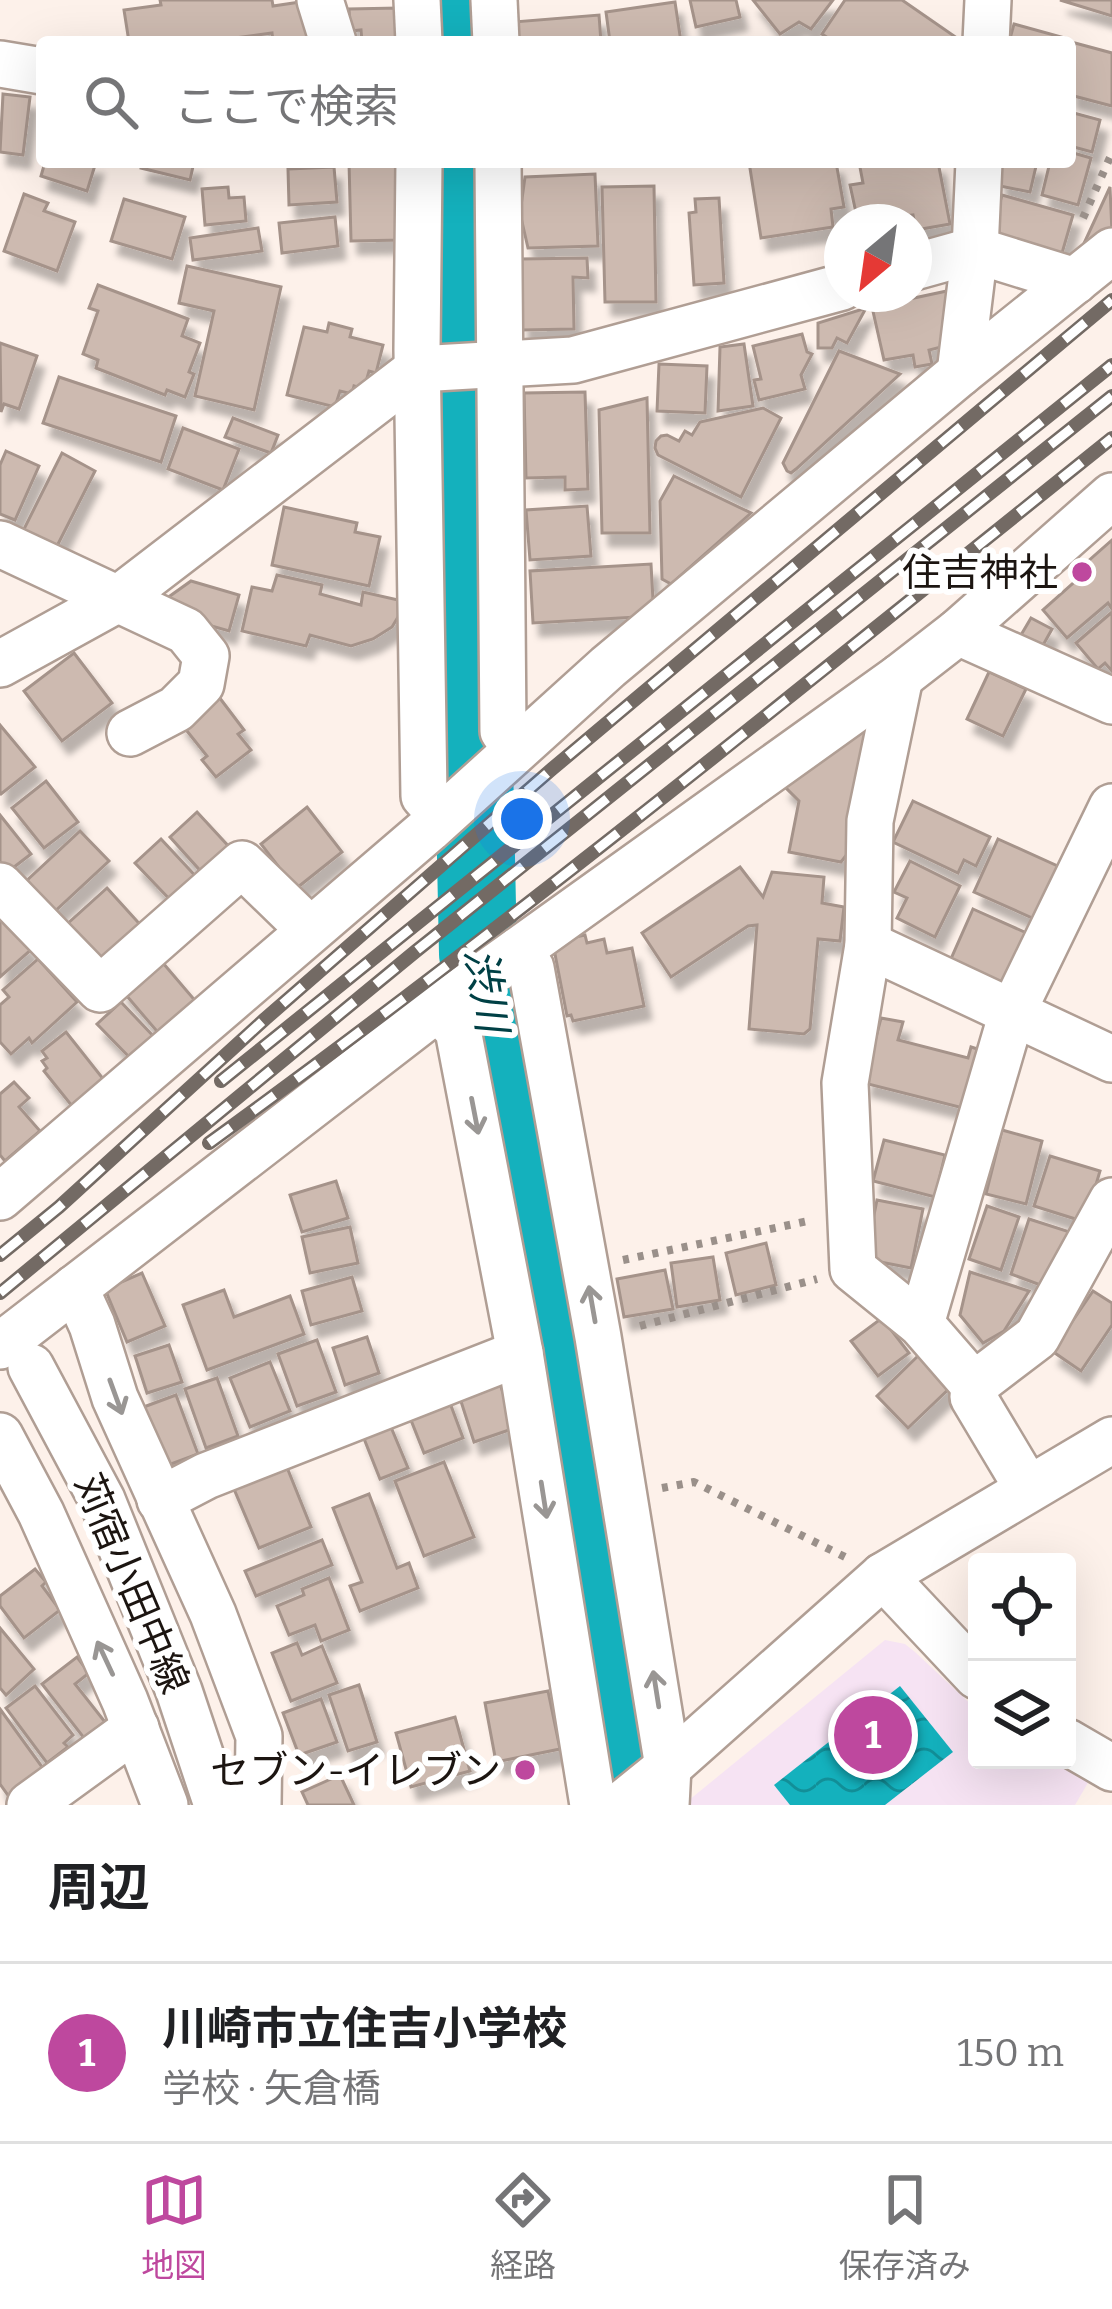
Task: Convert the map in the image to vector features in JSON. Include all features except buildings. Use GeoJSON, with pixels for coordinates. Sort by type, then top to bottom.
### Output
{"type":"FeatureCollection","features":[{"type":"Feature","properties":{"kind":"street"},"geometry":{"type":"LineString","coordinates":[[320,0],[331,36]]}},
{"type":"Feature","properties":{"kind":"street"},"geometry":{"type":"LineString","coordinates":[[417,0],[418,36]]}},
{"type":"Feature","properties":{"kind":"street"},"geometry":{"type":"LineString","coordinates":[[494,0],[496,36]]}},
{"type":"Feature","properties":{"kind":"street"},"geometry":{"type":"LineString","coordinates":[[986,36],[988,0]]}},
{"type":"Feature","properties":{"kind":"street"},"geometry":{"type":"LineString","coordinates":[[0,64],[36,69]]}},
{"type":"Feature","properties":{"kind":"street"},"geometry":{"type":"LineString","coordinates":[[419,168],[424,796],[439,818]]}},
{"type":"Feature","properties":{"kind":"street"},"geometry":{"type":"LineString","coordinates":[[498,168],[502,731],[514,751]]}},
{"type":"Feature","properties":{"kind":"street"},"geometry":{"type":"LineString","coordinates":[[960,373],[980,168]]}},
{"type":"Feature","properties":{"kind":"street"},"geometry":{"type":"LineString","coordinates":[[932,262],[975,250],[1075,280]]}},
{"type":"Feature","properties":{"kind":"street"},"geometry":{"type":"LineString","coordinates":[[0,1197],[608,667],[1112,251]]}},
{"type":"Feature","properties":{"kind":"street"},"geometry":{"type":"LineString","coordinates":[[0,664],[118,598],[418,369],[573,360],[824,292]]}},
{"type":"Feature","properties":{"kind":"street"},"geometry":{"type":"LineString","coordinates":[[16,1357],[75,1288],[438,1008],[958,632],[1112,496]]}},
{"type":"Feature","properties":{"kind":"street"},"geometry":{"type":"LineString","coordinates":[[0,544],[186,631],[206,656],[201,684],[176,710],[130,733]]}},
{"type":"Feature","properties":{"kind":"street"},"geometry":{"type":"LineString","coordinates":[[958,632],[1112,701]]}},
{"type":"Feature","properties":{"kind":"street"},"geometry":{"type":"LineString","coordinates":[[900,676],[870,821],[868,945],[845,1083],[853,1270],[921,1324],[974,1385],[974,1397],[1028,1489]]}},
{"type":"Feature","properties":{"kind":"street"},"geometry":{"type":"LineString","coordinates":[[921,1324],[1012,1013],[1112,807]]}},
{"type":"Feature","properties":{"kind":"street"},"geometry":{"type":"LineString","coordinates":[[0,886],[100,989],[242,864],[309,929]]}},
{"type":"Feature","properties":{"kind":"street"},"geometry":{"type":"LineString","coordinates":[[868,945],[1112,1059]]}},
{"type":"Feature","properties":{"kind":"street"},"geometry":{"type":"LineString","coordinates":[[518,951],[531,968],[598,1337],[667,1786]]}},
{"type":"Feature","properties":{"kind":"street"},"geometry":{"type":"LineString","coordinates":[[438,1008],[458,1030],[520,1353],[593,1805]]}},
{"type":"Feature","properties":{"kind":"street"},"geometry":{"type":"LineString","coordinates":[[974,1385],[1037,1336],[1112,1201]]}},
{"type":"Feature","properties":{"kind":"street"},"geometry":{"type":"LineString","coordinates":[[75,1288],[116,1398],[213,1613],[259,1736],[258,1805]]}},
{"type":"Feature","properties":{"kind":"street"},"geometry":{"type":"LineString","coordinates":[[160,1500],[206,1477],[520,1353]]}},
{"type":"Feature","properties":{"kind":"street","name":"苅宿小田中線"},"geometry":{"type":"LineString","coordinates":[[16,1357],[102,1500],[178,1691],[217,1805]]}},
{"type":"Feature","properties":{"kind":"street"},"geometry":{"type":"LineString","coordinates":[[0,1436],[41,1514],[165,1805]]}},
{"type":"Feature","properties":{"kind":"street"},"geometry":{"type":"LineString","coordinates":[[621,1805],[667,1786],[883,1576],[1112,1440]]}},
{"type":"Feature","properties":{"kind":"street"},"geometry":{"type":"LineString","coordinates":[[883,1576],[968,1666]]}},
{"type":"Feature","properties":{"kind":"street"},"geometry":{"type":"LineString","coordinates":[[30,1805],[136,1728]]}},
{"type":"Feature","properties":{"kind":"street"},"geometry":{"type":"LineString","coordinates":[[1076,1747],[1112,1768]]}},
{"type":"Feature","properties":{"kind":"path"},"geometry":{"type":"LineString","coordinates":[[585,1268],[850,1212]]}},
{"type":"Feature","properties":{"kind":"path"},"geometry":{"type":"LineString","coordinates":[[598,1337],[853,1270]]}},
{"type":"Feature","properties":{"kind":"path"},"geometry":{"type":"LineString","coordinates":[[625,1496],[694,1482],[883,1576]]}},
{"type":"Feature","properties":{"kind":"shaded area"},"geometry":{"type":"Polygon","coordinates":[[[885,1640],[905,1644],[968,1702],[968,1769],[1069,1769],[1089,1781],[1075,1805],[683,1805],[885,1640]]]}},
{"type":"Feature","properties":{"kind":"water"},"geometry":{"type":"Polygon","coordinates":[[[900,1686],[953,1752],[885,1805],[790,1805],[774,1785],[900,1686]]]}},
{"type":"Feature","properties":{"kind":"waterway","name":"渋川"},"geometry":{"type":"LineString","coordinates":[[452,0],[454,36]]}},
{"type":"Feature","properties":{"kind":"waterway","name":"渋川"},"geometry":{"type":"LineString","coordinates":[[458,168],[478,954],[637,1766],[638,1805]]}},
{"type":"Feature","properties":{"kind":"railway"},"geometry":{"type":"LineString","coordinates":[[0,1255],[552,769],[1112,300]]}},
{"type":"Feature","properties":{"kind":"railway"},"geometry":{"type":"LineString","coordinates":[[221,1081],[1112,365]]}},
{"type":"Feature","properties":{"kind":"railway"},"geometry":{"type":"LineString","coordinates":[[0,1293],[416,951],[1112,396]]}},
{"type":"Feature","properties":{"kind":"railway"},"geometry":{"type":"LineString","coordinates":[[209,1143],[552,885],[1112,438]]}},
{"type":"Feature","properties":{"kind":"place","name":"住吉神社"},"geometry":{"type":"Point","coordinates":[1082,572]}},
{"type":"Feature","properties":{"kind":"place","name":"川崎市立住吉小学校"},"geometry":{"type":"Point","coordinates":[873,1735]}},
{"type":"Feature","properties":{"kind":"place","name":"セブン-イレブン"},"geometry":{"type":"Point","coordinates":[525,1770]}}]}
